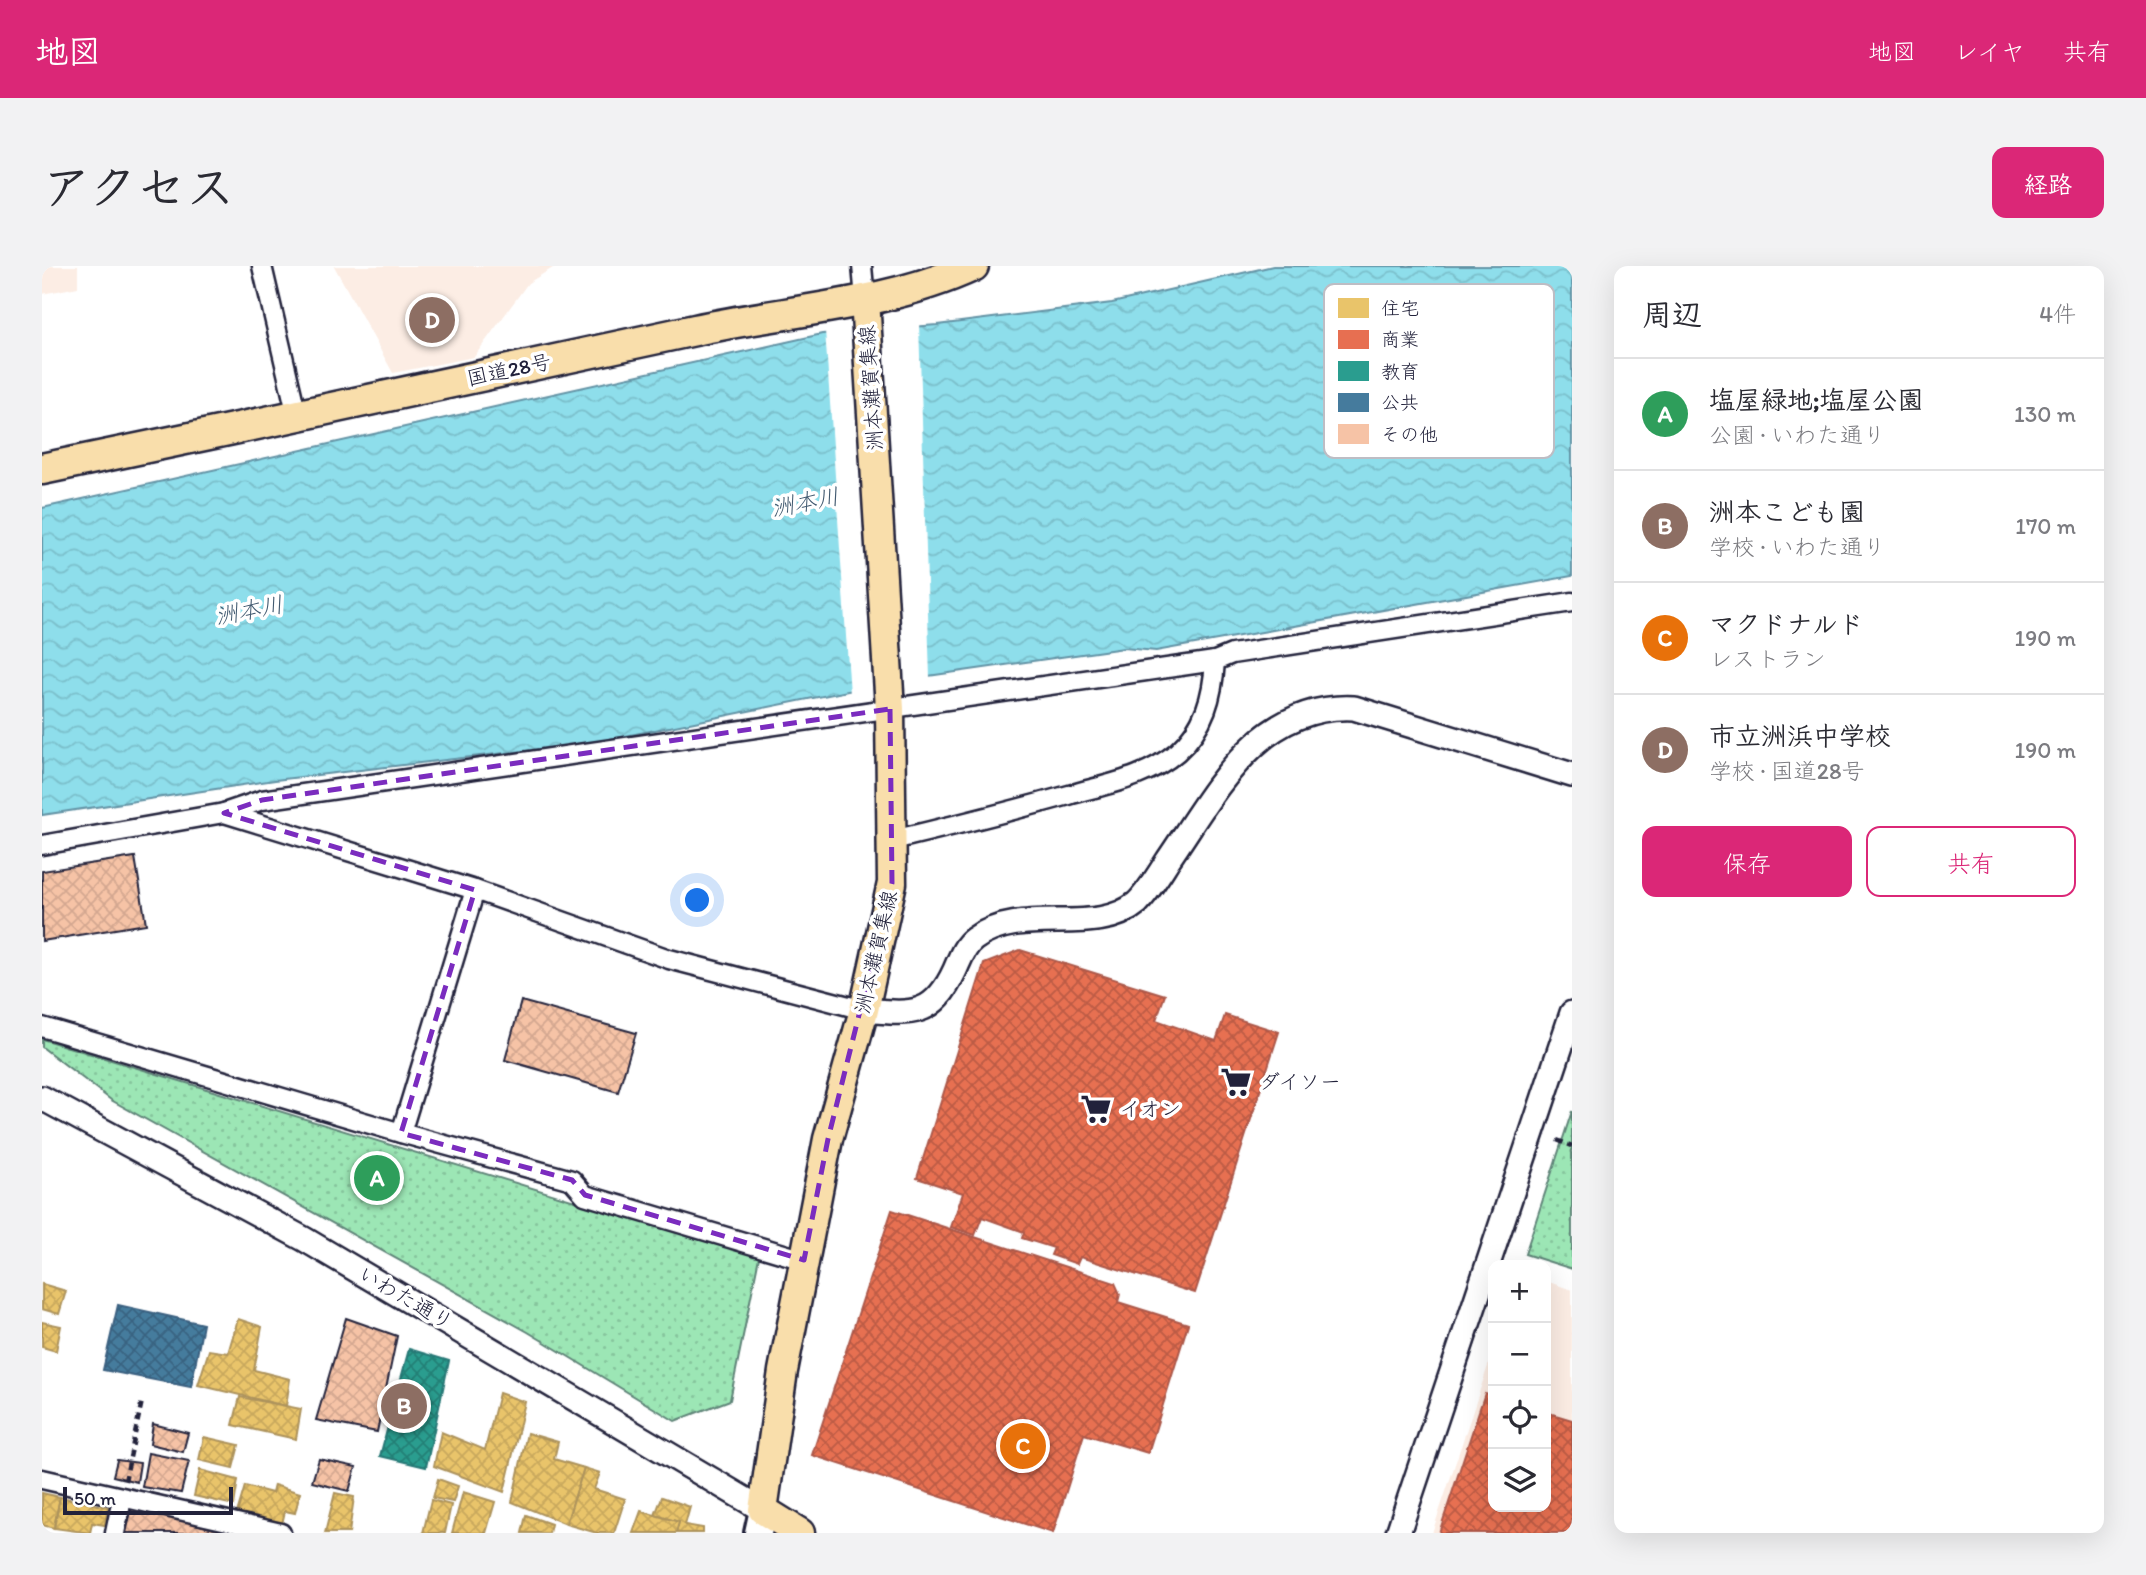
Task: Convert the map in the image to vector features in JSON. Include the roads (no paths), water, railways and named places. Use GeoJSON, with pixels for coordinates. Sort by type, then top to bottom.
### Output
{"type":"FeatureCollection","features":[{"type":"Feature","properties":{"kind":"highway","name":"国道28号"},"geometry":{"type":"LineString","coordinates":[[42,469],[710,327],[866,310],[973,266]]}},
{"type":"Feature","properties":{"kind":"main road","name":"洲本灘賀集線"},"geometry":{"type":"LineString","coordinates":[[760,1521],[804,1260],[828,1139],[864,1010],[887,916],[892,883],[890,709],[866,310]]}},
{"type":"Feature","properties":{"kind":"main road"},"geometry":{"type":"LineString","coordinates":[[760,1521],[800,1533]]}},
{"type":"Feature","properties":{"kind":"street"},"geometry":{"type":"LineString","coordinates":[[262,266],[297,416]]}},
{"type":"Feature","properties":{"kind":"street"},"geometry":{"type":"LineString","coordinates":[[862,266],[866,310]]}},
{"type":"Feature","properties":{"kind":"street"},"geometry":{"type":"LineString","coordinates":[[42,845],[223,813],[262,800],[1215,661],[1232,654],[1572,602]]}},
{"type":"Feature","properties":{"kind":"street"},"geometry":{"type":"LineString","coordinates":[[893,840],[1005,813],[1134,777],[1158,766],[1180,750],[1205,716],[1213,686],[1215,661]]}},
{"type":"Feature","properties":{"kind":"street"},"geometry":{"type":"LineString","coordinates":[[223,813],[475,890],[669,959],[864,1010],[909,1014],[924,1009],[944,992],[966,948],[974,939],[996,927],[1014,923],[1111,916],[1126,910],[1148,889],[1239,757],[1264,736],[1309,712],[1330,706],[1354,708],[1572,775]]}},
{"type":"Feature","properties":{"kind":"street"},"geometry":{"type":"LineString","coordinates":[[401,1133],[475,890]]}},
{"type":"Feature","properties":{"kind":"street"},"geometry":{"type":"LineString","coordinates":[[1398,1533],[1572,1013]]}},
{"type":"Feature","properties":{"kind":"street"},"geometry":{"type":"LineString","coordinates":[[42,1027],[401,1133],[572,1180],[585,1195],[804,1260]]}},
{"type":"Feature","properties":{"kind":"street","name":"いわた通り"},"geometry":{"type":"LineString","coordinates":[[42,1098],[304,1239],[760,1521]]}},
{"type":"Feature","properties":{"kind":"street"},"geometry":{"type":"LineString","coordinates":[[42,1479],[281,1533]]}},
{"type":"Feature","properties":{"kind":"street"},"geometry":{"type":"LineString","coordinates":[[116,1533],[122,1499]]}},
{"type":"Feature","properties":{"kind":"water","name":"洲本川"},"geometry":{"type":"Polygon","coordinates":[[[1273,266],[1572,266],[1572,576],[1156,651],[1124,648],[907,679],[591,743],[275,780],[42,815],[42,508],[822,334],[937,325],[1112,303],[1273,266]]]}},
{"type":"Feature","properties":{"kind":"place","name":"市立洲浜中学校"},"geometry":{"type":"Point","coordinates":[432,320]}},
{"type":"Feature","properties":{"kind":"place","name":"ダイソー"},"geometry":{"type":"Point","coordinates":[1236,1082]}},
{"type":"Feature","properties":{"kind":"place","name":"イオン"},"geometry":{"type":"Point","coordinates":[1096,1109]}},
{"type":"Feature","properties":{"kind":"place","name":"塩屋緑地;塩屋公園"},"geometry":{"type":"Point","coordinates":[377,1178]}},
{"type":"Feature","properties":{"kind":"place","name":"洲本こども園"},"geometry":{"type":"Point","coordinates":[404,1406]}},
{"type":"Feature","properties":{"kind":"place","name":"マクドナルド"},"geometry":{"type":"Point","coordinates":[1023,1446]}}]}
